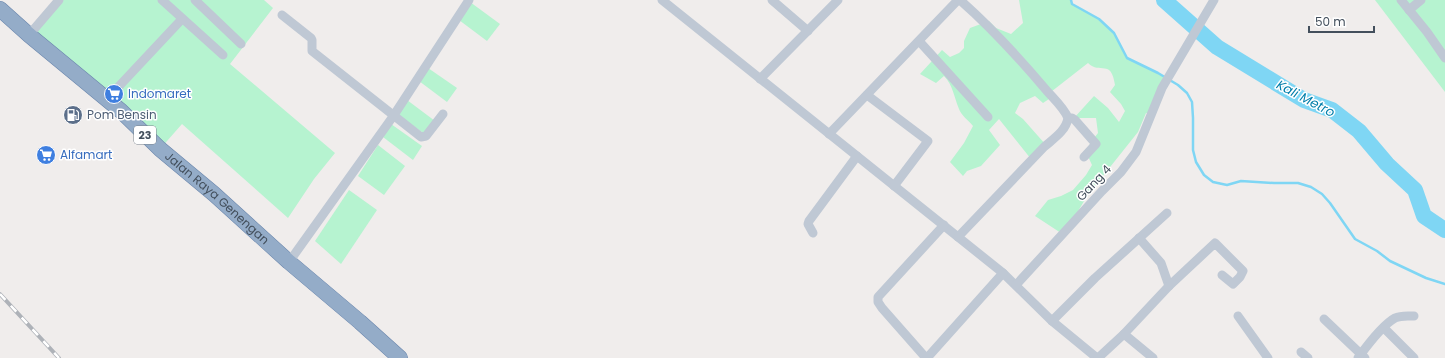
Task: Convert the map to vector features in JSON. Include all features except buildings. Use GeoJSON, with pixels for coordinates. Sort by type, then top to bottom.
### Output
{"type":"FeatureCollection","features":[{"type":"Feature","properties":{"kind":"highway","name":"Jalan Raya Genengan"},"geometry":{"type":"LineString","coordinates":[[0,9],[29,36],[107,99],[160,149],[214,194],[289,262]]}},
{"type":"Feature","properties":{"kind":"highway","name":"23"},"geometry":{"type":"LineString","coordinates":[[289,262],[400,358]]}},
{"type":"Feature","properties":{"kind":"street"},"geometry":{"type":"LineString","coordinates":[[29,36],[59,0]]}},
{"type":"Feature","properties":{"kind":"street"},"geometry":{"type":"LineString","coordinates":[[162,0],[222,55]]}},
{"type":"Feature","properties":{"kind":"street"},"geometry":{"type":"LineString","coordinates":[[195,0],[241,44]]}},
{"type":"Feature","properties":{"kind":"street"},"geometry":{"type":"LineString","coordinates":[[289,262],[394,115],[469,0]]}},
{"type":"Feature","properties":{"kind":"street"},"geometry":{"type":"LineString","coordinates":[[772,0],[808,31]]}},
{"type":"Feature","properties":{"kind":"street"},"geometry":{"type":"LineString","coordinates":[[760,79],[838,0]]}},
{"type":"Feature","properties":{"kind":"street"},"geometry":{"type":"LineString","coordinates":[[829,134],[959,0],[984,21],[1054,99],[1068,118],[1075,120],[1096,144],[1084,157]]}},
{"type":"Feature","properties":{"kind":"street","name":"Gang 4"},"geometry":{"type":"LineString","coordinates":[[1015,284],[1121,172],[1136,152],[1162,88],[1214,0]]}},
{"type":"Feature","properties":{"kind":"street"},"geometry":{"type":"LineString","coordinates":[[1401,0],[1427,32],[1445,58]]}},
{"type":"Feature","properties":{"kind":"street"},"geometry":{"type":"LineString","coordinates":[[1409,10],[1421,0]]}},
{"type":"Feature","properties":{"kind":"street"},"geometry":{"type":"LineString","coordinates":[[668,2],[760,79],[1004,274],[1052,321],[1097,358],[1124,334],[1169,286],[1215,243],[1243,271],[1240,277],[1233,284],[1222,275]]}},
{"type":"Feature","properties":{"kind":"street"},"geometry":{"type":"LineString","coordinates":[[282,15],[311,38],[312,51],[421,137],[426,136],[443,114]]}},
{"type":"Feature","properties":{"kind":"street"},"geometry":{"type":"LineString","coordinates":[[107,99],[182,18]]}},
{"type":"Feature","properties":{"kind":"street"},"geometry":{"type":"LineString","coordinates":[[919,42],[988,116]]}},
{"type":"Feature","properties":{"kind":"street"},"geometry":{"type":"LineString","coordinates":[[867,95],[928,141],[894,186]]}},
{"type":"Feature","properties":{"kind":"street"},"geometry":{"type":"LineString","coordinates":[[958,237],[1059,134],[1068,118]]}},
{"type":"Feature","properties":{"kind":"street"},"geometry":{"type":"LineString","coordinates":[[813,233],[808,224],[809,220],[857,156]]}},
{"type":"Feature","properties":{"kind":"street"},"geometry":{"type":"LineString","coordinates":[[1052,321],[1094,278],[1167,213]]}},
{"type":"Feature","properties":{"kind":"street"},"geometry":{"type":"LineString","coordinates":[[944,225],[878,297],[878,302],[882,308],[926,358],[1004,274]]}},
{"type":"Feature","properties":{"kind":"street"},"geometry":{"type":"LineString","coordinates":[[1139,238],[1161,263],[1169,286]]}},
{"type":"Feature","properties":{"kind":"street"},"geometry":{"type":"LineString","coordinates":[[1238,316],[1268,358]]}},
{"type":"Feature","properties":{"kind":"street"},"geometry":{"type":"LineString","coordinates":[[1324,319],[1361,357],[1384,328],[1396,318],[1402,316],[1414,316]]}},
{"type":"Feature","properties":{"kind":"street"},"geometry":{"type":"LineString","coordinates":[[1384,328],[1414,358]]}},
{"type":"Feature","properties":{"kind":"street"},"geometry":{"type":"LineString","coordinates":[[1124,334],[1154,358]]}},
{"type":"Feature","properties":{"kind":"green space"},"geometry":{"type":"Polygon","coordinates":[[[63,0],[264,0],[273,8],[230,64],[335,153],[314,179],[288,218],[182,124],[160,149],[29,35],[63,0]]]}},
{"type":"Feature","properties":{"kind":"green space"},"geometry":{"type":"Polygon","coordinates":[[[1019,0],[1071,0],[1072,4],[1099,19],[1114,33],[1127,58],[1167,79],[1149,114],[1146,113],[1138,132],[1087,196],[1064,235],[1035,216],[1048,200],[1073,190],[1086,175],[1092,165],[1086,152],[1098,133],[1096,118],[1074,118],[1094,96],[1108,108],[1119,122],[1125,111],[1110,92],[1115,85],[1111,72],[1108,69],[1097,68],[1088,63],[1047,95],[1052,97],[1043,103],[1035,96],[1020,103],[1015,113],[1023,119],[1046,145],[1031,159],[999,119],[989,130],[1000,145],[981,166],[967,171],[963,176],[950,162],[964,143],[973,126],[960,111],[951,87],[944,76],[936,83],[920,74],[942,50],[950,57],[959,53],[964,48],[964,41],[970,28],[989,21],[996,28],[1011,34],[1023,23],[1019,0]]]}},
{"type":"Feature","properties":{"kind":"green space"},"geometry":{"type":"Polygon","coordinates":[[[1375,0],[1445,0],[1445,92],[1375,0]]]}},
{"type":"Feature","properties":{"kind":"green space"},"geometry":{"type":"Polygon","coordinates":[[[470,2],[500,24],[487,41],[459,20],[470,2]]]}},
{"type":"Feature","properties":{"kind":"green space"},"geometry":{"type":"Polygon","coordinates":[[[428,68],[457,88],[447,102],[419,81],[428,68]]]}},
{"type":"Feature","properties":{"kind":"green space"},"geometry":{"type":"Polygon","coordinates":[[[407,100],[435,121],[426,135],[398,115],[407,100]]]}},
{"type":"Feature","properties":{"kind":"green space"},"geometry":{"type":"Polygon","coordinates":[[[391,124],[422,146],[413,160],[383,137],[391,124]]]}},
{"type":"Feature","properties":{"kind":"green space"},"geometry":{"type":"Polygon","coordinates":[[[378,145],[405,166],[384,195],[358,176],[378,145]]]}},
{"type":"Feature","properties":{"kind":"green space"},"geometry":{"type":"Polygon","coordinates":[[[349,190],[377,210],[341,264],[315,241],[349,190]]]}},
{"type":"Feature","properties":{"kind":"waterway"},"geometry":{"type":"LineString","coordinates":[[1071,0],[1072,4],[1099,19],[1114,33],[1127,58],[1158,73],[1178,85],[1187,93],[1192,102],[1193,150],[1196,162],[1204,175],[1213,182],[1227,185],[1241,181],[1298,183],[1311,187],[1322,194],[1330,203],[1355,239],[1377,251],[1390,261],[1426,278],[1445,284]]}},
{"type":"Feature","properties":{"kind":"waterway","name":"Kali Metro"},"geometry":{"type":"LineString","coordinates":[[1164,0],[1217,47],[1304,100],[1332,110],[1359,131],[1387,164],[1415,190],[1424,216],[1445,230]]}},
{"type":"Feature","properties":{"kind":"railway"},"geometry":{"type":"LineString","coordinates":[[0,294],[59,358]]}},
{"type":"Feature","properties":{"kind":"place","name":"Indomaret"},"geometry":{"type":"Point","coordinates":[114,94]}},
{"type":"Feature","properties":{"kind":"place","name":"Pom Bensin"},"geometry":{"type":"Point","coordinates":[73,115]}},
{"type":"Feature","properties":{"kind":"place","name":"Alfamart"},"geometry":{"type":"Point","coordinates":[46,155]}}]}
